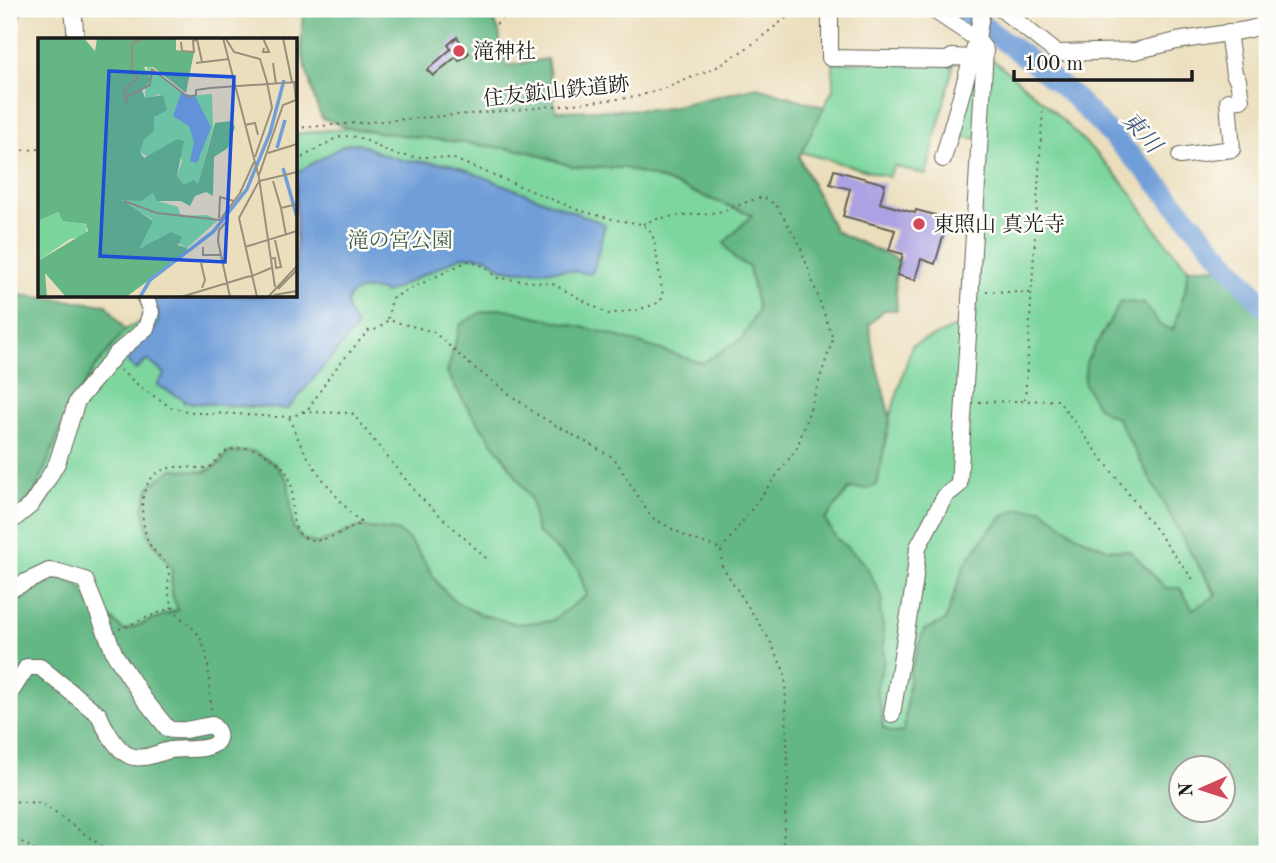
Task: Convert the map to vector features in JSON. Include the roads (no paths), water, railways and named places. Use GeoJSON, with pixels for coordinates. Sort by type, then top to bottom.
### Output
{"type":"FeatureCollection","features":[{"type":"Feature","properties":{"kind":"street"},"geometry":{"type":"LineString","coordinates":[[73,9],[76,38]]}},
{"type":"Feature","properties":{"kind":"street"},"geometry":{"type":"LineString","coordinates":[[830,9],[830,58],[972,58]]}},
{"type":"Feature","properties":{"kind":"street"},"geometry":{"type":"LineString","coordinates":[[892,714],[918,547],[945,496],[959,485],[985,50],[977,38],[932,9]]}},
{"type":"Feature","properties":{"kind":"street"},"geometry":{"type":"LineString","coordinates":[[943,159],[972,58],[982,9]]}},
{"type":"Feature","properties":{"kind":"street"},"geometry":{"type":"LineString","coordinates":[[1001,9],[1057,53],[1135,51],[1247,30],[1267,22]]}},
{"type":"Feature","properties":{"kind":"street"},"geometry":{"type":"LineString","coordinates":[[1180,156],[1232,149],[1228,101],[1241,100],[1228,32]]}},
{"type":"Feature","properties":{"kind":"street"},"geometry":{"type":"LineString","coordinates":[[9,523],[31,505],[57,463],[77,401],[116,354],[146,328],[151,312],[146,298]]}},
{"type":"Feature","properties":{"kind":"street"},"geometry":{"type":"LineString","coordinates":[[9,590],[49,571],[85,580],[115,655],[168,729],[189,730],[209,725],[214,726],[218,739],[216,744],[208,747],[172,750],[141,757],[129,756],[120,749],[99,715],[40,667],[27,667],[9,695]]}},
{"type":"Feature","properties":{"kind":"water"},"geometry":{"type":"Polygon","coordinates":[[[358,143],[402,160],[450,164],[605,224],[594,269],[590,274],[566,270],[517,271],[501,268],[487,257],[462,256],[386,293],[375,290],[356,292],[348,299],[347,306],[357,327],[288,409],[183,402],[184,400],[157,385],[165,374],[147,360],[136,370],[128,362],[130,352],[154,330],[158,322],[154,298],[298,298],[298,172],[348,144],[358,143]]]}},
{"type":"Feature","properties":{"kind":"waterway","name":"東川"},"geometry":{"type":"LineString","coordinates":[[960,9],[1072,95],[1148,173],[1267,309]]}},
{"type":"Feature","properties":{"kind":"place","name":"滝神社"},"geometry":{"type":"Point","coordinates":[459,51]}},
{"type":"Feature","properties":{"kind":"place","name":"東照山 真光寺"},"geometry":{"type":"Point","coordinates":[919,224]}},
{"type":"Feature","properties":{"kind":"park label","name":"滝の宮公園"},"geometry":{"type":"Point","coordinates":[400,240]}}]}
